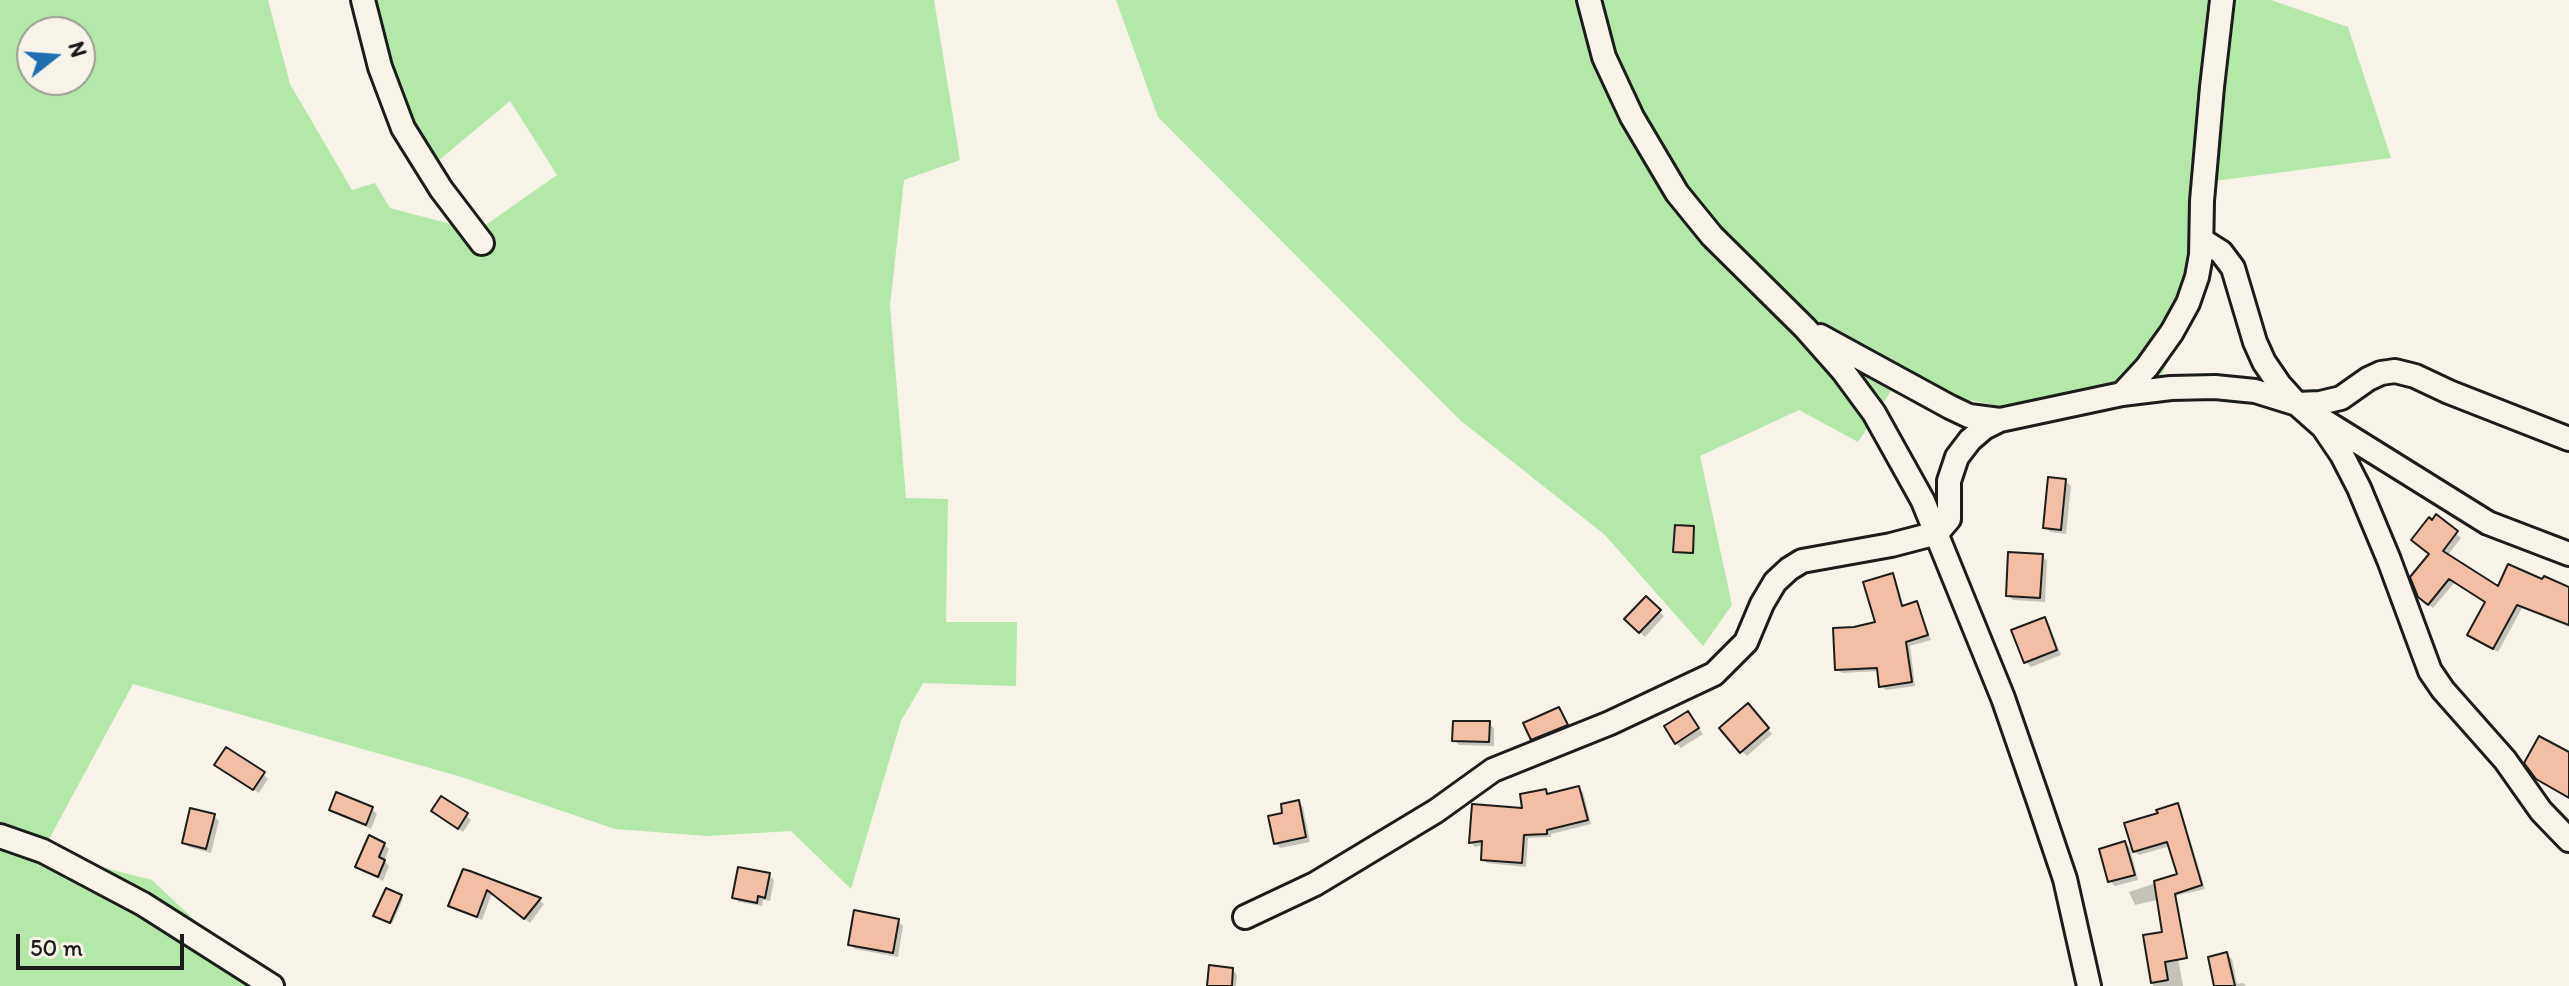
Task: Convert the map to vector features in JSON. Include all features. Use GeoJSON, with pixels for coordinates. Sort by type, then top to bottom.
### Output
{"type":"FeatureCollection","features":[{"type":"Feature","properties":{"kind":"street"},"geometry":{"type":"LineString","coordinates":[[363,0],[380,67],[403,128],[441,189],[482,243]]}},
{"type":"Feature","properties":{"kind":"street"},"geometry":{"type":"LineString","coordinates":[[1589,0],[1604,57],[1632,117],[1677,193],[1712,236],[1805,328],[1874,413],[1902,460],[1937,533],[2003,698],[2065,879],[2089,986]]}},
{"type":"Feature","properties":{"kind":"street"},"geometry":{"type":"LineString","coordinates":[[2122,394],[2147,367],[2188,303],[2197,277],[2222,0]]}},
{"type":"Feature","properties":{"kind":"street"},"geometry":{"type":"LineString","coordinates":[[2202,240],[2212,244],[2233,268],[2264,362],[2297,404],[2323,427],[2342,455],[2389,560],[2430,671],[2505,760],[2541,811],[2569,840]]}},
{"type":"Feature","properties":{"kind":"street"},"geometry":{"type":"LineString","coordinates":[[1805,328],[1969,416],[2000,420]]}},
{"type":"Feature","properties":{"kind":"street"},"geometry":{"type":"LineString","coordinates":[[2297,404],[2341,398],[2368,379],[2395,371],[2415,376],[2569,439]]}},
{"type":"Feature","properties":{"kind":"street"},"geometry":{"type":"LineString","coordinates":[[1245,917],[1315,884],[1436,811],[1493,770],[1610,723],[1714,674],[1746,642],[1775,582],[1802,561],[1891,545],[1937,533],[1949,519],[1949,481],[1957,457],[1970,440],[2000,420],[2122,394],[2171,388],[2215,387],[2255,391],[2297,404],[2488,523],[2569,554]]}},
{"type":"Feature","properties":{"kind":"street"},"geometry":{"type":"LineString","coordinates":[[0,836],[43,851],[143,904],[272,986]]}},
{"type":"Feature","properties":{"kind":"green space"},"geometry":{"type":"Polygon","coordinates":[[[0,0],[268,0],[290,84],[352,190],[375,183],[390,208],[477,231],[557,175],[510,101],[439,160],[407,116],[374,0],[934,0],[960,160],[904,180],[890,305],[906,498],[948,499],[946,622],[1017,622],[1016,686],[923,683],[901,721],[851,889],[791,831],[707,836],[615,829],[465,778],[133,684],[42,852],[152,880],[264,986],[0,986],[0,0]]]}},
{"type":"Feature","properties":{"kind":"green space"},"geometry":{"type":"Polygon","coordinates":[[[1116,0],[2271,0],[2348,27],[2391,158],[2191,184],[2207,249],[2185,321],[2161,377],[2004,407],[1895,385],[1858,442],[1799,410],[1700,456],[1732,605],[1703,646],[1605,535],[1460,420],[1158,117],[1116,0]]]}},
{"type":"Feature","properties":{"kind":"building"},"geometry":{"type":"Polygon","coordinates":[[[2048,477],[2066,479],[2061,530],[2043,528],[2048,477]]]}},
{"type":"Feature","properties":{"kind":"building"},"geometry":{"type":"Polygon","coordinates":[[[2436,514],[2458,531],[2443,551],[2498,586],[2508,564],[2569,587],[2569,625],[2517,605],[2493,649],[2467,635],[2485,602],[2449,579],[2428,605],[2418,597],[2410,577],[2429,554],[2411,540],[2429,517],[2432,520],[2436,514]]]}},
{"type":"Feature","properties":{"kind":"building"},"geometry":{"type":"Polygon","coordinates":[[[1675,525],[1694,526],[1693,553],[1673,552],[1675,525]]]}},
{"type":"Feature","properties":{"kind":"building"},"geometry":{"type":"Polygon","coordinates":[[[2008,552],[2043,554],[2040,598],[2006,596],[2008,552]]]}},
{"type":"Feature","properties":{"kind":"building"},"geometry":{"type":"Polygon","coordinates":[[[1893,573],[1902,606],[1917,601],[1928,635],[1906,642],[1912,682],[1879,687],[1877,668],[1835,670],[1833,628],[1875,622],[1863,582],[1893,573]]]}},
{"type":"Feature","properties":{"kind":"building"},"geometry":{"type":"Polygon","coordinates":[[[1646,596],[1661,610],[1639,633],[1624,619],[1646,596]]]}},
{"type":"Feature","properties":{"kind":"building"},"geometry":{"type":"Polygon","coordinates":[[[2045,617],[2057,650],[2024,663],[2011,630],[2045,617]]]}},
{"type":"Feature","properties":{"kind":"building"},"geometry":{"type":"Polygon","coordinates":[[[1748,703],[1769,728],[1740,753],[1719,728],[1748,703]]]}},
{"type":"Feature","properties":{"kind":"building"},"geometry":{"type":"Polygon","coordinates":[[[1559,707],[1568,725],[1531,740],[1523,723],[1559,707]]]}},
{"type":"Feature","properties":{"kind":"building"},"geometry":{"type":"Polygon","coordinates":[[[1688,711],[1699,728],[1675,744],[1664,726],[1688,711]]]}},
{"type":"Feature","properties":{"kind":"building"},"geometry":{"type":"Polygon","coordinates":[[[1453,721],[1490,721],[1489,742],[1452,741],[1453,721]]]}},
{"type":"Feature","properties":{"kind":"building"},"geometry":{"type":"Polygon","coordinates":[[[2539,736],[2569,752],[2569,798],[2536,779],[2524,763],[2539,736]]]}},
{"type":"Feature","properties":{"kind":"building"},"geometry":{"type":"Polygon","coordinates":[[[226,747],[265,772],[253,790],[214,765],[226,747]]]}},
{"type":"Feature","properties":{"kind":"building"},"geometry":{"type":"Polygon","coordinates":[[[1579,786],[1588,820],[1547,830],[1547,834],[1524,835],[1522,863],[1481,860],[1482,841],[1469,843],[1472,804],[1522,808],[1520,794],[1546,789],[1547,794],[1579,786]]]}},
{"type":"Feature","properties":{"kind":"building"},"geometry":{"type":"Polygon","coordinates":[[[336,792],[373,807],[366,825],[329,810],[336,792]]]}},
{"type":"Feature","properties":{"kind":"building"},"geometry":{"type":"Polygon","coordinates":[[[441,796],[468,813],[458,829],[431,811],[441,796]]]}},
{"type":"Feature","properties":{"kind":"building"},"geometry":{"type":"Polygon","coordinates":[[[1299,800],[1306,837],[1274,844],[1268,816],[1282,813],[1281,804],[1299,800]]]}},
{"type":"Feature","properties":{"kind":"building"},"geometry":{"type":"Polygon","coordinates":[[[2178,803],[2202,885],[2175,894],[2187,958],[2165,962],[2168,980],[2151,983],[2143,935],[2162,932],[2154,881],[2177,874],[2167,842],[2133,852],[2124,823],[2158,813],[2156,810],[2178,803]]]}},
{"type":"Feature","properties":{"kind":"building"},"geometry":{"type":"Polygon","coordinates":[[[190,808],[215,814],[206,849],[182,843],[190,808]]]}},
{"type":"Feature","properties":{"kind":"building"},"geometry":{"type":"Polygon","coordinates":[[[369,835],[385,843],[379,857],[385,860],[378,877],[355,867],[369,835]]]}},
{"type":"Feature","properties":{"kind":"building"},"geometry":{"type":"Polygon","coordinates":[[[2125,841],[2135,875],[2108,882],[2099,849],[2125,841]]]}},
{"type":"Feature","properties":{"kind":"building"},"geometry":{"type":"Polygon","coordinates":[[[738,867],[770,873],[765,898],[758,896],[757,903],[732,898],[738,867]]]}},
{"type":"Feature","properties":{"kind":"building"},"geometry":{"type":"Polygon","coordinates":[[[463,869],[541,898],[524,919],[487,890],[477,917],[448,906],[463,869]]]}},
{"type":"Feature","properties":{"kind":"building"},"geometry":{"type":"Polygon","coordinates":[[[386,888],[402,895],[390,923],[373,916],[386,888]]]}},
{"type":"Feature","properties":{"kind":"building"},"geometry":{"type":"Polygon","coordinates":[[[854,910],[899,919],[893,953],[848,945],[854,910]]]}},
{"type":"Feature","properties":{"kind":"building"},"geometry":{"type":"Polygon","coordinates":[[[2227,952],[2235,986],[2214,986],[2208,957],[2227,952]]]}},
{"type":"Feature","properties":{"kind":"building"},"geometry":{"type":"Polygon","coordinates":[[[1209,965],[1233,968],[1232,986],[1207,986],[1209,965]]]}}]}
